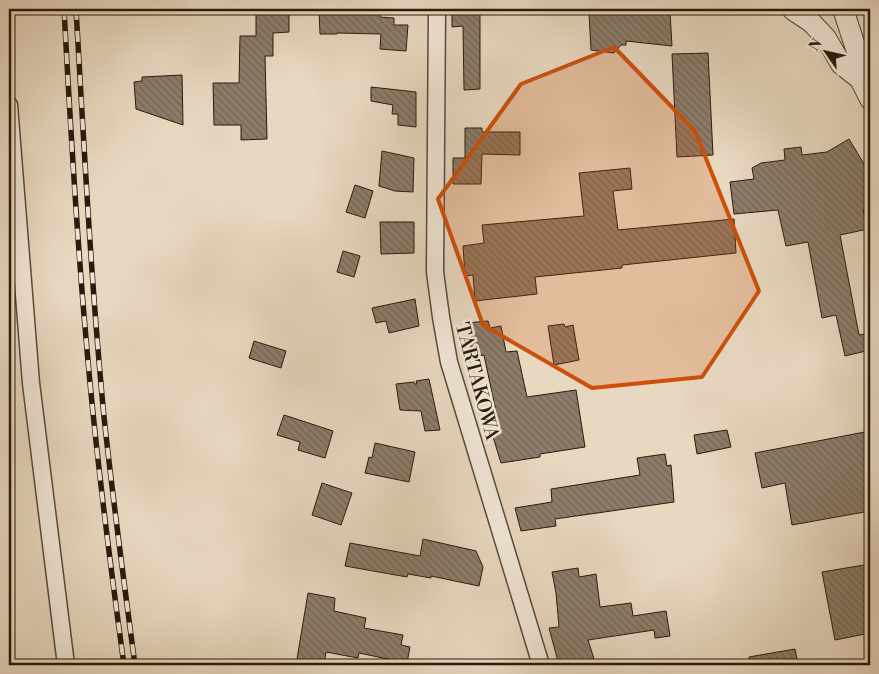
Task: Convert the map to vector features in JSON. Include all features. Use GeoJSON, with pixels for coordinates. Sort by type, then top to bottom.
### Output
{"type":"FeatureCollection","features":[{"type":"Feature","properties":{"kind":"street","name":"TARTAKOWA"},"geometry":{"type":"LineString","coordinates":[[437,9],[435,272],[441,317],[449,362],[541,665]]}},
{"type":"Feature","properties":{"kind":"street"},"geometry":{"type":"LineString","coordinates":[[791,10],[820,9]]}},
{"type":"Feature","properties":{"kind":"street"},"geometry":{"type":"LineString","coordinates":[[843,9],[859,58],[860,79],[870,99]]}},
{"type":"Feature","properties":{"kind":"street"},"geometry":{"type":"LineString","coordinates":[[791,10],[811,22],[826,38],[841,64],[860,79]]}},
{"type":"Feature","properties":{"kind":"street"},"geometry":{"type":"LineString","coordinates":[[9,105],[31,383],[66,665]]}},
{"type":"Feature","properties":{"kind":"highlighted area"},"geometry":{"type":"Polygon","coordinates":[[[614,47],[695,131],[759,291],[702,377],[592,388],[483,325],[438,199],[521,84],[614,47]]]}},
{"type":"Feature","properties":{"kind":"building"},"geometry":{"type":"Polygon","coordinates":[[[256,9],[289,9],[289,32],[273,33],[273,56],[265,56],[267,139],[241,140],[241,125],[214,125],[213,83],[239,83],[240,36],[256,36],[256,9]]]}},
{"type":"Feature","properties":{"kind":"building"},"geometry":{"type":"Polygon","coordinates":[[[319,9],[337,9],[337,11],[380,10],[380,17],[394,18],[394,25],[408,25],[406,51],[380,49],[381,34],[320,34],[319,9]]]}},
{"type":"Feature","properties":{"kind":"building"},"geometry":{"type":"Polygon","coordinates":[[[452,9],[480,9],[480,89],[464,90],[463,26],[452,27],[452,9]]]}},
{"type":"Feature","properties":{"kind":"building"},"geometry":{"type":"Polygon","coordinates":[[[625,9],[670,12],[672,46],[626,41],[626,45],[621,45],[614,53],[591,50],[589,13],[625,12],[625,9]]]}},
{"type":"Feature","properties":{"kind":"building"},"geometry":{"type":"Polygon","coordinates":[[[708,53],[713,155],[677,157],[672,54],[708,53]]]}},
{"type":"Feature","properties":{"kind":"building"},"geometry":{"type":"Polygon","coordinates":[[[182,75],[183,125],[136,109],[134,82],[142,81],[142,77],[182,75]]]}},
{"type":"Feature","properties":{"kind":"building"},"geometry":{"type":"Polygon","coordinates":[[[371,87],[416,92],[416,127],[398,125],[398,114],[392,114],[393,105],[371,101],[371,87]]]}},
{"type":"Feature","properties":{"kind":"building"},"geometry":{"type":"Polygon","coordinates":[[[465,128],[482,128],[482,132],[520,132],[520,155],[482,154],[481,184],[453,184],[453,158],[465,158],[465,128]]]}},
{"type":"Feature","properties":{"kind":"building"},"geometry":{"type":"Polygon","coordinates":[[[849,139],[870,174],[870,207],[863,210],[868,229],[840,235],[859,335],[870,333],[870,350],[845,356],[836,315],[822,318],[808,242],[786,246],[778,210],[734,214],[730,182],[754,179],[752,168],[761,163],[785,160],[784,149],[801,147],[802,155],[827,152],[849,139]]]}},
{"type":"Feature","properties":{"kind":"building"},"geometry":{"type":"Polygon","coordinates":[[[382,151],[414,158],[413,192],[395,191],[379,186],[382,151]]]}},
{"type":"Feature","properties":{"kind":"building"},"geometry":{"type":"Polygon","coordinates":[[[630,168],[632,189],[613,191],[618,230],[734,219],[736,253],[622,265],[622,268],[535,277],[537,294],[475,301],[473,275],[465,276],[463,246],[484,243],[482,225],[584,216],[579,173],[630,168]]]}},
{"type":"Feature","properties":{"kind":"building"},"geometry":{"type":"Polygon","coordinates":[[[355,185],[373,191],[365,218],[346,212],[355,185]]]}},
{"type":"Feature","properties":{"kind":"building"},"geometry":{"type":"Polygon","coordinates":[[[380,222],[414,222],[414,253],[381,254],[380,222]]]}},
{"type":"Feature","properties":{"kind":"building"},"geometry":{"type":"Polygon","coordinates":[[[343,251],[360,256],[354,277],[337,272],[343,251]]]}},
{"type":"Feature","properties":{"kind":"building"},"geometry":{"type":"Polygon","coordinates":[[[415,299],[419,326],[389,333],[386,321],[376,323],[372,308],[415,299]]]}},
{"type":"Feature","properties":{"kind":"building"},"geometry":{"type":"Polygon","coordinates":[[[488,321],[490,328],[501,326],[506,352],[517,351],[527,397],[576,390],[585,447],[540,454],[540,457],[501,463],[487,417],[497,416],[484,355],[473,357],[466,323],[488,321]]]}},
{"type":"Feature","properties":{"kind":"building"},"geometry":{"type":"Polygon","coordinates":[[[564,324],[565,327],[573,325],[579,360],[554,365],[548,326],[564,324]]]}},
{"type":"Feature","properties":{"kind":"building"},"geometry":{"type":"Polygon","coordinates":[[[254,341],[286,351],[281,368],[249,358],[254,341]]]}},
{"type":"Feature","properties":{"kind":"building"},"geometry":{"type":"Polygon","coordinates":[[[429,379],[440,430],[425,431],[421,411],[400,410],[396,384],[414,382],[417,384],[416,381],[429,379]]]}},
{"type":"Feature","properties":{"kind":"building"},"geometry":{"type":"Polygon","coordinates":[[[284,415],[333,431],[325,458],[298,450],[300,442],[277,435],[284,415]]]}},
{"type":"Feature","properties":{"kind":"building"},"geometry":{"type":"Polygon","coordinates":[[[727,430],[731,447],[697,454],[694,435],[727,430]]]}},
{"type":"Feature","properties":{"kind":"building"},"geometry":{"type":"Polygon","coordinates":[[[870,431],[870,511],[792,525],[785,483],[762,488],[755,453],[870,431]]]}},
{"type":"Feature","properties":{"kind":"building"},"geometry":{"type":"Polygon","coordinates":[[[375,443],[415,452],[409,482],[365,473],[369,457],[372,458],[375,443]]]}},
{"type":"Feature","properties":{"kind":"building"},"geometry":{"type":"Polygon","coordinates":[[[665,454],[667,466],[671,465],[674,502],[555,519],[556,526],[521,531],[515,508],[552,502],[551,489],[640,475],[637,458],[665,454]]]}},
{"type":"Feature","properties":{"kind":"building"},"geometry":{"type":"Polygon","coordinates":[[[322,483],[352,493],[341,525],[312,515],[322,483]]]}},
{"type":"Feature","properties":{"kind":"building"},"geometry":{"type":"Polygon","coordinates":[[[423,539],[476,551],[483,567],[479,586],[431,576],[431,578],[408,574],[407,577],[345,566],[350,543],[420,556],[423,539]]]}},
{"type":"Feature","properties":{"kind":"building"},"geometry":{"type":"Polygon","coordinates":[[[870,564],[870,633],[835,640],[822,572],[870,564]]]}},
{"type":"Feature","properties":{"kind":"building"},"geometry":{"type":"Polygon","coordinates":[[[578,568],[579,577],[596,574],[600,607],[631,603],[633,616],[666,611],[670,636],[655,638],[654,630],[588,640],[596,665],[559,665],[549,628],[559,627],[552,572],[578,568]]]}},
{"type":"Feature","properties":{"kind":"building"},"geometry":{"type":"Polygon","coordinates":[[[308,593],[335,598],[334,611],[366,618],[364,628],[403,635],[401,645],[410,647],[407,663],[359,653],[358,658],[326,652],[324,665],[296,665],[308,593]]]}},
{"type":"Feature","properties":{"kind":"building"},"geometry":{"type":"Polygon","coordinates":[[[795,649],[798,665],[750,665],[749,657],[795,649]]]}},
{"type":"Feature","properties":{"kind":"railway"},"geometry":{"type":"LineString","coordinates":[[64,9],[82,297],[103,502],[124,665]]}},
{"type":"Feature","properties":{"kind":"railway"},"geometry":{"type":"LineString","coordinates":[[76,9],[99,366],[111,479],[135,665]]}}]}
